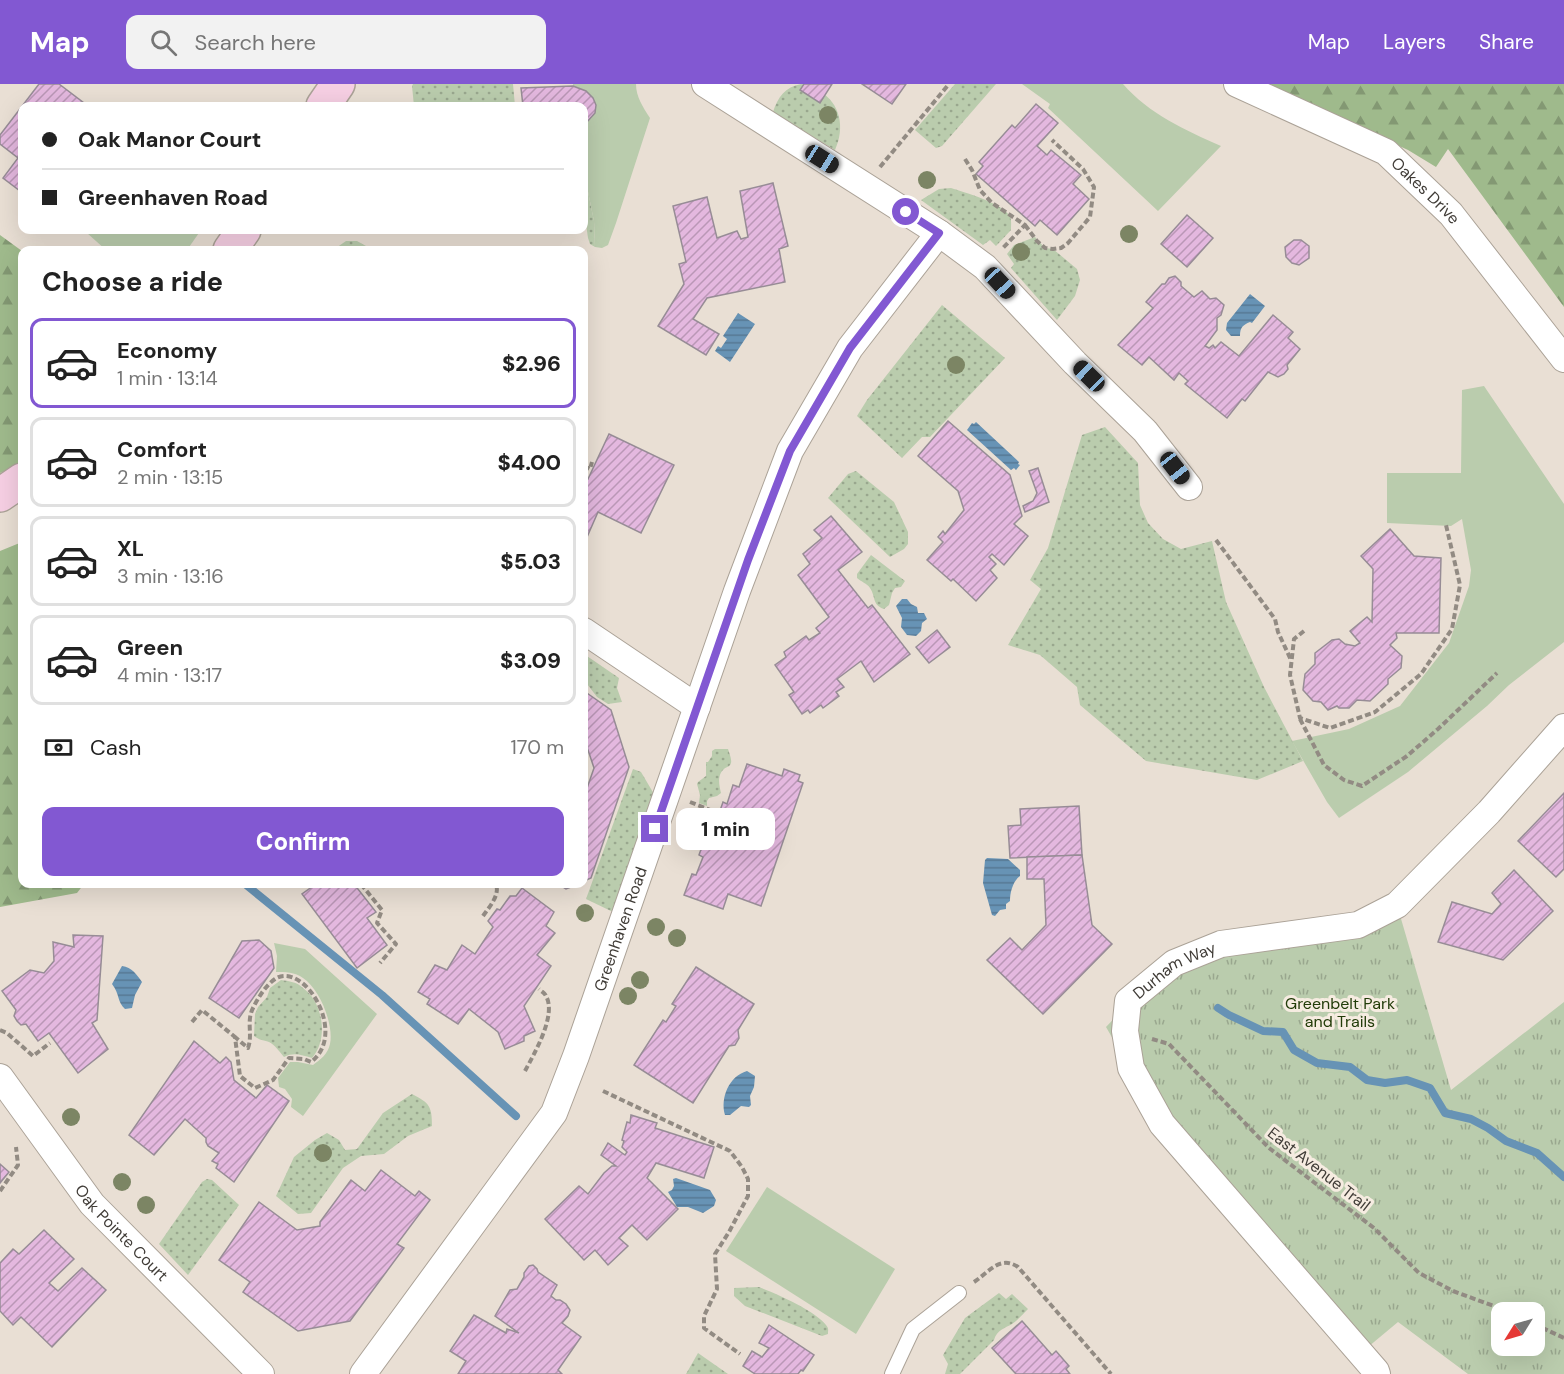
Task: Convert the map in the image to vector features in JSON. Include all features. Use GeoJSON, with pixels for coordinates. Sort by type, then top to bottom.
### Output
{"type":"FeatureCollection","features":[{"type":"Feature","properties":{"kind":"main road"},"geometry":{"type":"LineString","coordinates":[[326,102],[338,84]]}},
{"type":"Feature","properties":{"kind":"main road"},"geometry":{"type":"LineString","coordinates":[[0,495],[18,483]]}},
{"type":"Feature","properties":{"kind":"street"},"geometry":{"type":"LineString","coordinates":[[705,84],[939,233],[985,267],[1075,363],[1145,431],[1189,487]]}},
{"type":"Feature","properties":{"kind":"street","name":"Oakes Drive"},"geometry":{"type":"LineString","coordinates":[[1238,84],[1386,152],[1451,214],[1564,359]]}},
{"type":"Feature","properties":{"kind":"street","name":"Greenhaven Road"},"geometry":{"type":"LineString","coordinates":[[363,1374],[554,1113],[579,1048],[748,560],[790,451],[850,348],[939,233]]}},
{"type":"Feature","properties":{"kind":"street"},"geometry":{"type":"LineString","coordinates":[[588,634],[697,707]]}},
{"type":"Feature","properties":{"kind":"street","name":"Durham Way"},"geometry":{"type":"LineString","coordinates":[[1377,1374],[1162,1124],[1131,1068],[1125,1031],[1128,1001],[1174,963],[1221,944],[1358,925],[1397,905],[1489,812],[1564,728]]}},
{"type":"Feature","properties":{"kind":"street","name":"Oak Pointe Court"},"geometry":{"type":"LineString","coordinates":[[0,1077],[92,1204],[261,1374]]}},
{"type":"Feature","properties":{"kind":"lane"},"geometry":{"type":"LineString","coordinates":[[892,1374],[913,1329],[958,1293]]}},
{"type":"Feature","properties":{"kind":"path"},"geometry":{"type":"LineString","coordinates":[[864,186],[949,84]]}},
{"type":"Feature","properties":{"kind":"path"},"geometry":{"type":"LineString","coordinates":[[965,159],[980,190],[992,203],[1025,225],[1045,248],[1061,248],[1090,217],[1094,187],[1083,169],[1052,140]]}},
{"type":"Feature","properties":{"kind":"path"},"geometry":{"type":"LineString","coordinates":[[1020,230],[1025,225]]}},
{"type":"Feature","properties":{"kind":"path"},"geometry":{"type":"LineString","coordinates":[[588,468],[590,469],[592,462]]}},
{"type":"Feature","properties":{"kind":"path"},"geometry":{"type":"LineString","coordinates":[[1300,718],[1330,728],[1375,712],[1420,674],[1452,629],[1460,585],[1446,525]]}},
{"type":"Feature","properties":{"kind":"path"},"geometry":{"type":"LineString","coordinates":[[1216,540],[1275,619],[1278,632],[1291,661]]}},
{"type":"Feature","properties":{"kind":"path"},"geometry":{"type":"LineString","coordinates":[[1304,631],[1294,639],[1290,675],[1300,718],[1324,765],[1344,780],[1362,786],[1407,756],[1497,673]]}},
{"type":"Feature","properties":{"kind":"path"},"geometry":{"type":"LineString","coordinates":[[364,888],[382,910],[377,923],[396,944],[380,963]]}},
{"type":"Feature","properties":{"kind":"path"},"geometry":{"type":"LineString","coordinates":[[483,916],[495,897],[498,888]]}},
{"type":"Feature","properties":{"kind":"path"},"geometry":{"type":"LineString","coordinates":[[192,1022],[202,1010],[235,1037],[248,1048],[251,1040],[248,1023],[252,1010],[264,990],[276,978],[285,976],[301,981],[315,996],[326,1029],[325,1046],[312,1062],[289,1058],[273,1080],[255,1088],[240,1076],[235,1037]]}},
{"type":"Feature","properties":{"kind":"path"},"geometry":{"type":"LineString","coordinates":[[525,1071],[549,1014],[547,997],[539,989]]}},
{"type":"Feature","properties":{"kind":"path"},"geometry":{"type":"LineString","coordinates":[[0,1030],[7,1033],[33,1056],[50,1042]]}},
{"type":"Feature","properties":{"kind":"path","name":"East Avenue Trail"},"geometry":{"type":"LineString","coordinates":[[1125,1031],[1169,1044],[1269,1148],[1374,1228],[1419,1273],[1453,1291],[1491,1305]]}},
{"type":"Feature","properties":{"kind":"path"},"geometry":{"type":"LineString","coordinates":[[603,1091],[730,1151],[742,1167],[748,1179],[748,1196],[715,1254],[717,1289],[704,1316],[704,1328],[740,1354]]}},
{"type":"Feature","properties":{"kind":"path"},"geometry":{"type":"LineString","coordinates":[[0,1191],[18,1165],[16,1147]]}},
{"type":"Feature","properties":{"kind":"path"},"geometry":{"type":"LineString","coordinates":[[958,1293],[999,1263],[1011,1262],[1111,1374]]}},
{"type":"Feature","properties":{"kind":"path"},"geometry":{"type":"LineString","coordinates":[[1545,1329],[1564,1338]]}},
{"type":"Feature","properties":{"kind":"green space"},"geometry":{"type":"Polygon","coordinates":[[[413,84],[513,84],[515,102],[414,102],[413,84]]]}},
{"type":"Feature","properties":{"kind":"green space"},"geometry":{"type":"Polygon","coordinates":[[[573,84],[636,84],[642,106],[650,118],[608,245],[602,248],[595,247],[594,221],[588,192],[588,121],[596,106],[591,96],[573,84]]]}},
{"type":"Feature","properties":{"kind":"green space"},"geometry":{"type":"Polygon","coordinates":[[[801,84],[810,86],[826,96],[836,109],[840,133],[835,150],[773,112],[783,94],[801,84]]]}},
{"type":"Feature","properties":{"kind":"green space"},"geometry":{"type":"Polygon","coordinates":[[[955,84],[996,84],[942,146],[936,148],[915,130],[955,84]]]}},
{"type":"Feature","properties":{"kind":"green space"},"geometry":{"type":"Polygon","coordinates":[[[1022,84],[1123,84],[1156,113],[1221,146],[1158,211],[1048,108],[1050,104],[1022,84]]]}},
{"type":"Feature","properties":{"kind":"green space"},"geometry":{"type":"Polygon","coordinates":[[[1263,84],[1564,84],[1564,307],[1448,149],[1436,167],[1408,150],[1263,84]]]}},
{"type":"Feature","properties":{"kind":"green space"},"geometry":{"type":"Polygon","coordinates":[[[951,188],[990,202],[1009,215],[1011,230],[996,246],[990,240],[983,245],[921,200],[939,189],[951,188]]]}},
{"type":"Feature","properties":{"kind":"green space"},"geometry":{"type":"Polygon","coordinates":[[[588,192],[594,221],[595,247],[590,244],[588,192]]]}},
{"type":"Feature","properties":{"kind":"green space"},"geometry":{"type":"Polygon","coordinates":[[[88,234],[198,234],[190,246],[102,246],[88,234]]]}},
{"type":"Feature","properties":{"kind":"green space"},"geometry":{"type":"Polygon","coordinates":[[[0,235],[18,248],[18,466],[0,473],[0,235]]]}},
{"type":"Feature","properties":{"kind":"green space"},"geometry":{"type":"Polygon","coordinates":[[[1035,237],[1045,248],[1053,249],[1077,269],[1080,280],[1075,296],[1057,320],[1011,268],[1014,264],[1007,254],[1014,245],[1035,237]]]}},
{"type":"Feature","properties":{"kind":"green space"},"geometry":{"type":"Polygon","coordinates":[[[346,241],[357,241],[366,246],[339,246],[346,241]]]}},
{"type":"Feature","properties":{"kind":"green space"},"geometry":{"type":"Polygon","coordinates":[[[942,305],[1005,358],[930,437],[922,437],[902,458],[857,416],[942,305]]]}},
{"type":"Feature","properties":{"kind":"green space"},"geometry":{"type":"Polygon","coordinates":[[[1484,386],[1564,504],[1564,642],[1509,685],[1408,772],[1339,818],[1327,802],[1292,741],[1349,729],[1400,706],[1449,643],[1469,586],[1471,570],[1462,519],[1451,526],[1387,523],[1387,473],[1461,473],[1462,390],[1484,386]]]}},
{"type":"Feature","properties":{"kind":"green space"},"geometry":{"type":"Polygon","coordinates":[[[1105,427],[1138,463],[1140,505],[1148,523],[1163,539],[1181,549],[1212,541],[1226,602],[1264,687],[1303,761],[1257,780],[1146,761],[1080,705],[1077,687],[1040,655],[1008,645],[1041,589],[1030,580],[1048,548],[1082,435],[1105,427]]]}},
{"type":"Feature","properties":{"kind":"green space"},"geometry":{"type":"Polygon","coordinates":[[[856,471],[894,502],[908,532],[908,544],[890,557],[828,498],[848,474],[856,471]]]}},
{"type":"Feature","properties":{"kind":"green space"},"geometry":{"type":"Polygon","coordinates":[[[18,544],[18,888],[81,888],[77,893],[0,907],[0,551],[18,544]]]}},
{"type":"Feature","properties":{"kind":"green space"},"geometry":{"type":"Polygon","coordinates":[[[871,555],[905,581],[901,587],[895,588],[889,605],[884,609],[876,603],[869,586],[857,578],[857,574],[871,555]]]}},
{"type":"Feature","properties":{"kind":"green space"},"geometry":{"type":"Polygon","coordinates":[[[588,657],[619,678],[617,688],[622,702],[608,704],[597,697],[588,685],[588,657]]]}},
{"type":"Feature","properties":{"kind":"green space"},"geometry":{"type":"Polygon","coordinates":[[[715,749],[728,749],[731,762],[719,777],[721,793],[709,798],[707,806],[699,803],[700,795],[697,784],[706,776],[706,762],[715,749]]]}},
{"type":"Feature","properties":{"kind":"green space"},"geometry":{"type":"Polygon","coordinates":[[[633,769],[641,772],[654,794],[613,912],[586,899],[633,769]]]}},
{"type":"Feature","properties":{"kind":"green space","name":"Greenbelt Park and Trails"},"geometry":{"type":"Polygon","coordinates":[[[1397,905],[1451,1090],[1564,1002],[1564,1374],[1468,1374],[1398,1322],[1368,1347],[1162,1124],[1106,1027],[1146,985],[1174,963],[1397,905]]]}},
{"type":"Feature","properties":{"kind":"green space"},"geometry":{"type":"Polygon","coordinates":[[[274,943],[305,949],[377,1014],[303,1116],[291,1107],[292,1099],[285,1089],[279,1087],[278,1078],[290,1062],[313,1065],[321,1059],[330,1044],[330,1027],[320,999],[309,983],[297,975],[276,972],[277,956],[274,943]]]}},
{"type":"Feature","properties":{"kind":"green space"},"geometry":{"type":"Polygon","coordinates":[[[281,980],[301,986],[310,994],[319,1011],[321,1041],[312,1058],[294,1054],[284,1057],[271,1043],[254,1036],[255,1014],[258,1007],[267,997],[270,988],[281,980]]]}},
{"type":"Feature","properties":{"kind":"green space"},"geometry":{"type":"Polygon","coordinates":[[[412,1094],[429,1106],[432,1126],[408,1136],[384,1154],[361,1156],[343,1168],[311,1213],[298,1214],[276,1196],[294,1157],[315,1140],[327,1133],[339,1140],[345,1150],[357,1149],[383,1113],[412,1094]]]}},
{"type":"Feature","properties":{"kind":"green space"},"geometry":{"type":"Polygon","coordinates":[[[207,1179],[212,1180],[239,1205],[188,1275],[159,1244],[202,1182],[207,1179]]]}},
{"type":"Feature","properties":{"kind":"green space"},"geometry":{"type":"Polygon","coordinates":[[[767,1187],[895,1269],[856,1334],[726,1251],[767,1187]]]}},
{"type":"Feature","properties":{"kind":"green space"},"geometry":{"type":"Polygon","coordinates":[[[759,1287],[814,1314],[826,1325],[828,1334],[822,1336],[745,1306],[734,1296],[734,1288],[759,1287]]]}},
{"type":"Feature","properties":{"kind":"green space"},"geometry":{"type":"Polygon","coordinates":[[[999,1293],[1006,1299],[1012,1294],[1028,1309],[999,1332],[960,1374],[945,1374],[948,1364],[943,1355],[965,1318],[999,1293]]]}},
{"type":"Feature","properties":{"kind":"green space"},"geometry":{"type":"Polygon","coordinates":[[[698,1353],[728,1374],[686,1374],[698,1353]]]}},
{"type":"Feature","properties":{"kind":"water"},"geometry":{"type":"Polygon","coordinates":[[[1250,294],[1265,306],[1252,323],[1242,327],[1240,336],[1231,336],[1226,330],[1227,323],[1250,294]]]}},
{"type":"Feature","properties":{"kind":"water"},"geometry":{"type":"Polygon","coordinates":[[[738,313],[755,324],[730,362],[715,351],[718,346],[721,348],[727,339],[723,336],[738,313]]]}},
{"type":"Feature","properties":{"kind":"water"},"geometry":{"type":"Polygon","coordinates":[[[976,422],[1019,462],[1020,465],[1016,470],[1014,468],[1011,470],[967,430],[972,423],[976,422]]]}},
{"type":"Feature","properties":{"kind":"water"},"geometry":{"type":"Polygon","coordinates":[[[902,599],[907,599],[917,607],[918,613],[924,613],[927,619],[922,623],[921,631],[916,636],[907,635],[901,627],[902,618],[896,606],[902,599]]]}},
{"type":"Feature","properties":{"kind":"water"},"geometry":{"type":"Polygon","coordinates":[[[987,858],[1008,859],[1020,870],[1020,876],[1011,890],[1010,901],[1006,904],[1006,909],[1000,910],[995,916],[992,915],[983,883],[987,858]]]}},
{"type":"Feature","properties":{"kind":"water"},"geometry":{"type":"Polygon","coordinates":[[[122,966],[136,974],[142,982],[135,995],[132,1008],[125,1009],[122,1006],[112,984],[122,966]]]}},
{"type":"Feature","properties":{"kind":"water"},"geometry":{"type":"Polygon","coordinates":[[[747,1071],[755,1076],[750,1096],[751,1105],[741,1106],[730,1115],[725,1115],[724,1102],[727,1089],[735,1078],[747,1071]]]}},
{"type":"Feature","properties":{"kind":"water"},"geometry":{"type":"Polygon","coordinates":[[[676,1178],[710,1190],[716,1200],[714,1206],[703,1213],[688,1207],[677,1207],[668,1192],[672,1190],[673,1179],[676,1178]]]}},
{"type":"Feature","properties":{"kind":"building"},"geometry":{"type":"Polygon","coordinates":[[[39,84],[59,84],[83,102],[25,102],[39,84]]]}},
{"type":"Feature","properties":{"kind":"building"},"geometry":{"type":"Polygon","coordinates":[[[804,84],[832,84],[820,103],[800,90],[804,84]]]}},
{"type":"Feature","properties":{"kind":"building"},"geometry":{"type":"Polygon","coordinates":[[[862,84],[906,84],[892,104],[862,84]]]}},
{"type":"Feature","properties":{"kind":"building"},"geometry":{"type":"Polygon","coordinates":[[[573,86],[586,91],[593,98],[596,105],[595,113],[588,121],[588,102],[523,102],[521,88],[573,86]]]}},
{"type":"Feature","properties":{"kind":"building"},"geometry":{"type":"Polygon","coordinates":[[[1036,104],[1058,123],[1037,146],[1047,155],[1051,150],[1081,175],[1073,184],[1089,199],[1057,235],[1040,220],[1035,226],[976,174],[983,166],[979,162],[1012,125],[1015,128],[1036,104]]]}},
{"type":"Feature","properties":{"kind":"building"},"geometry":{"type":"Polygon","coordinates":[[[18,111],[18,158],[0,144],[0,135],[18,111]]]}},
{"type":"Feature","properties":{"kind":"building"},"geometry":{"type":"Polygon","coordinates":[[[18,158],[18,189],[3,178],[18,158]]]}},
{"type":"Feature","properties":{"kind":"building"},"geometry":{"type":"Polygon","coordinates":[[[773,183],[788,246],[779,249],[785,282],[707,298],[693,319],[719,334],[706,355],[658,326],[684,284],[679,264],[686,262],[673,206],[707,197],[717,238],[737,231],[741,239],[748,237],[740,191],[773,183]]]}},
{"type":"Feature","properties":{"kind":"building"},"geometry":{"type":"Polygon","coordinates":[[[1187,215],[1213,238],[1187,267],[1161,244],[1187,215]]]}},
{"type":"Feature","properties":{"kind":"building"},"geometry":{"type":"Polygon","coordinates":[[[1294,240],[1301,240],[1309,246],[1309,258],[1299,265],[1292,263],[1286,257],[1285,247],[1294,240]]]}},
{"type":"Feature","properties":{"kind":"building"},"geometry":{"type":"Polygon","coordinates":[[[1175,276],[1181,282],[1181,286],[1194,297],[1202,291],[1210,299],[1216,298],[1224,305],[1221,315],[1217,318],[1217,330],[1205,346],[1209,348],[1213,345],[1215,348],[1221,342],[1239,356],[1273,315],[1293,332],[1288,338],[1300,349],[1287,365],[1288,369],[1284,374],[1278,377],[1268,372],[1245,401],[1242,399],[1227,418],[1185,384],[1188,381],[1179,373],[1174,380],[1149,357],[1142,365],[1118,345],[1153,308],[1146,302],[1162,284],[1175,276]]]}},
{"type":"Feature","properties":{"kind":"building"},"geometry":{"type":"Polygon","coordinates":[[[948,421],[1010,475],[1022,516],[1014,524],[1028,536],[1004,565],[992,554],[989,557],[996,564],[990,570],[997,578],[976,601],[953,579],[951,581],[927,560],[943,542],[938,537],[943,531],[945,534],[964,510],[958,491],[918,456],[948,421]]]}},
{"type":"Feature","properties":{"kind":"building"},"geometry":{"type":"Polygon","coordinates":[[[609,434],[674,465],[641,533],[598,512],[588,535],[588,479],[609,434]]]}},
{"type":"Feature","properties":{"kind":"building"},"geometry":{"type":"Polygon","coordinates":[[[1038,468],[1049,502],[1025,512],[1023,506],[1033,501],[1037,493],[1029,471],[1038,468]]]}},
{"type":"Feature","properties":{"kind":"building"},"geometry":{"type":"Polygon","coordinates":[[[831,516],[862,552],[838,570],[868,608],[872,605],[910,654],[874,682],[861,661],[837,679],[844,687],[836,692],[839,696],[823,708],[821,705],[810,713],[808,710],[802,714],[789,695],[794,692],[775,665],[786,657],[784,652],[806,636],[809,640],[820,633],[816,628],[829,617],[798,575],[810,564],[803,554],[822,538],[814,530],[831,516]]]}},
{"type":"Feature","properties":{"kind":"building"},"geometry":{"type":"Polygon","coordinates":[[[1390,529],[1414,556],[1441,558],[1439,633],[1396,633],[1397,638],[1390,645],[1402,656],[1401,668],[1388,679],[1388,684],[1370,701],[1357,700],[1349,708],[1337,706],[1328,710],[1321,702],[1313,701],[1303,690],[1305,674],[1315,664],[1315,653],[1332,640],[1339,639],[1345,644],[1355,646],[1360,643],[1350,631],[1367,617],[1372,622],[1373,569],[1361,556],[1390,529]]]}},
{"type":"Feature","properties":{"kind":"building"},"geometry":{"type":"Polygon","coordinates":[[[937,630],[950,647],[929,663],[916,647],[937,630]]]}},
{"type":"Feature","properties":{"kind":"building"},"geometry":{"type":"Polygon","coordinates":[[[588,694],[611,710],[629,767],[591,878],[588,879],[588,785],[594,768],[588,750],[588,694]]]}},
{"type":"Feature","properties":{"kind":"building"},"geometry":{"type":"Polygon","coordinates":[[[747,764],[782,776],[784,769],[800,775],[798,781],[803,783],[761,906],[728,894],[723,909],[684,895],[692,874],[696,875],[703,857],[699,855],[708,830],[722,835],[723,830],[729,829],[715,825],[723,802],[727,804],[733,785],[739,787],[747,764]]]}},
{"type":"Feature","properties":{"kind":"building"},"geometry":{"type":"Polygon","coordinates":[[[1564,793],[1564,869],[1556,877],[1518,841],[1564,793]]]}},
{"type":"Feature","properties":{"kind":"building"},"geometry":{"type":"Polygon","coordinates":[[[1079,806],[1082,855],[1010,858],[1008,826],[1021,825],[1020,809],[1079,806]]]}},
{"type":"Feature","properties":{"kind":"building"},"geometry":{"type":"Polygon","coordinates":[[[1082,855],[1092,925],[1112,944],[1043,1014],[987,960],[1010,938],[1022,950],[1046,925],[1044,879],[1027,879],[1027,857],[1082,855]]]}},
{"type":"Feature","properties":{"kind":"building"},"geometry":{"type":"Polygon","coordinates":[[[1514,870],[1553,911],[1503,960],[1438,942],[1452,902],[1492,914],[1501,904],[1492,893],[1514,870]]]}},
{"type":"Feature","properties":{"kind":"building"},"geometry":{"type":"Polygon","coordinates":[[[310,888],[357,888],[376,912],[367,918],[387,945],[357,968],[302,894],[310,888]]]}},
{"type":"Feature","properties":{"kind":"building"},"geometry":{"type":"Polygon","coordinates":[[[522,888],[554,912],[546,926],[555,933],[537,955],[551,966],[524,1006],[535,1031],[524,1036],[524,1041],[505,1049],[498,1032],[469,1009],[458,1024],[427,1004],[430,999],[418,992],[435,965],[447,970],[462,945],[475,954],[493,927],[488,921],[510,896],[516,896],[522,888]]]}},
{"type":"Feature","properties":{"kind":"building"},"geometry":{"type":"Polygon","coordinates":[[[73,935],[103,936],[97,1020],[92,1023],[108,1049],[78,1073],[49,1033],[38,1041],[26,1024],[21,1025],[17,1021],[14,1016],[16,1010],[2,991],[30,970],[44,973],[54,961],[53,942],[74,947],[73,935]]]}},
{"type":"Feature","properties":{"kind":"building"},"geometry":{"type":"Polygon","coordinates":[[[259,940],[271,951],[274,968],[239,1018],[209,998],[242,941],[259,940]]]}},
{"type":"Feature","properties":{"kind":"building"},"geometry":{"type":"Polygon","coordinates":[[[696,967],[754,1004],[738,1030],[739,1038],[735,1045],[729,1046],[693,1103],[634,1065],[663,1020],[666,1022],[676,1006],[672,1004],[696,967]]]}},
{"type":"Feature","properties":{"kind":"building"},"geometry":{"type":"Polygon","coordinates":[[[194,1041],[220,1063],[226,1057],[231,1062],[234,1080],[256,1098],[267,1085],[289,1101],[234,1182],[216,1168],[218,1164],[212,1161],[219,1153],[208,1146],[206,1138],[185,1119],[154,1155],[129,1135],[194,1041]]]}},
{"type":"Feature","properties":{"kind":"building"},"geometry":{"type":"Polygon","coordinates":[[[631,1115],[657,1123],[655,1128],[714,1147],[704,1178],[656,1163],[647,1178],[678,1209],[647,1240],[632,1225],[619,1238],[628,1246],[608,1265],[595,1250],[584,1260],[545,1219],[579,1186],[588,1194],[604,1173],[612,1166],[616,1166],[601,1155],[608,1143],[625,1155],[627,1152],[622,1147],[624,1141],[622,1140],[631,1115]]]}},
{"type":"Feature","properties":{"kind":"building"},"geometry":{"type":"Polygon","coordinates":[[[0,1164],[9,1172],[0,1183],[0,1164]]]}},
{"type":"Feature","properties":{"kind":"building"},"geometry":{"type":"Polygon","coordinates":[[[381,1170],[415,1196],[419,1191],[430,1200],[397,1244],[404,1248],[350,1321],[298,1331],[243,1292],[250,1282],[219,1260],[259,1202],[297,1230],[320,1226],[320,1222],[351,1180],[365,1191],[381,1170]]]}},
{"type":"Feature","properties":{"kind":"building"},"geometry":{"type":"Polygon","coordinates":[[[44,1230],[74,1259],[49,1283],[58,1291],[82,1268],[106,1290],[52,1347],[21,1317],[13,1325],[0,1311],[0,1263],[13,1249],[19,1254],[44,1230]]]}},
{"type":"Feature","properties":{"kind":"building"},"geometry":{"type":"Polygon","coordinates":[[[533,1265],[538,1272],[557,1285],[551,1296],[566,1304],[570,1310],[562,1323],[581,1337],[558,1370],[562,1374],[458,1374],[466,1361],[450,1351],[474,1315],[506,1333],[507,1329],[519,1333],[495,1316],[510,1290],[517,1289],[524,1273],[529,1266],[533,1265]]]}},
{"type":"Feature","properties":{"kind":"building"},"geometry":{"type":"Polygon","coordinates":[[[1022,1321],[1052,1355],[1056,1351],[1069,1366],[1066,1369],[1070,1374],[1016,1374],[992,1348],[1022,1321]]]}},
{"type":"Feature","properties":{"kind":"building"},"geometry":{"type":"Polygon","coordinates":[[[769,1325],[814,1355],[803,1371],[801,1370],[798,1374],[755,1374],[743,1366],[752,1351],[762,1357],[769,1348],[759,1343],[769,1325]]]}},
{"type":"Feature","properties":{"kind":"waterway"},"geometry":{"type":"LineString","coordinates":[[250,888],[382,995],[516,1116]]}},
{"type":"Feature","properties":{"kind":"waterway"},"geometry":{"type":"LineString","coordinates":[[1218,1008],[1263,1031],[1283,1032],[1294,1050],[1317,1063],[1350,1067],[1367,1080],[1385,1083],[1407,1080],[1430,1088],[1445,1113],[1471,1119],[1506,1141],[1537,1153],[1564,1177]]}},
{"type":"Feature","properties":{"kind":"route"},"geometry":{"type":"LineString","coordinates":[[655,829],[748,560],[790,451],[850,348],[939,233],[906,212]]}}]}
